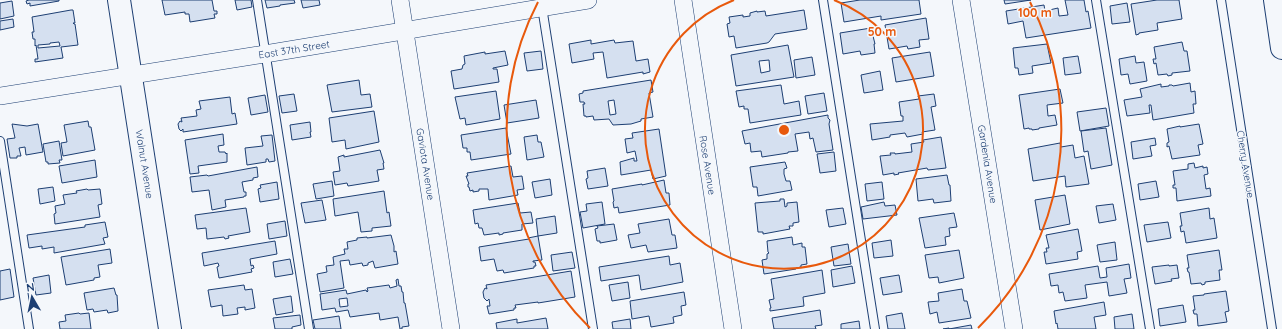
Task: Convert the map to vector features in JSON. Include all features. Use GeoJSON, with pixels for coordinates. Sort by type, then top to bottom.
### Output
{"type":"FeatureCollection","features":[{"type":"Feature","properties":{"kind":"street","name":"Walnut Avenue"},"geometry":{"type":"LineString","coordinates":[[119,0],[132,75],[170,329]]}},
{"type":"Feature","properties":{"kind":"street","name":"Gaviota Avenue"},"geometry":{"type":"LineString","coordinates":[[400,0],[451,329]]}},
{"type":"Feature","properties":{"kind":"street","name":"East 37th Street"},"geometry":{"type":"LineString","coordinates":[[0,96],[405,31],[542,4],[588,0]]}},
{"type":"Feature","properties":{"kind":"street","name":"Rose Avenue"},"geometry":{"type":"LineString","coordinates":[[683,0],[733,329]]}},
{"type":"Feature","properties":{"kind":"street","name":"Gardenia Avenue"},"geometry":{"type":"LineString","coordinates":[[961,0],[1014,329]]}},
{"type":"Feature","properties":{"kind":"street"},"geometry":{"type":"LineString","coordinates":[[1275,0],[1282,48]]}},
{"type":"Feature","properties":{"kind":"lane"},"geometry":{"type":"LineString","coordinates":[[257,0],[308,329]]}},
{"type":"Feature","properties":{"kind":"lane"},"geometry":{"type":"LineString","coordinates":[[824,0],[875,329]]}},
{"type":"Feature","properties":{"kind":"lane"},"geometry":{"type":"LineString","coordinates":[[1096,0],[1150,329]]}},
{"type":"Feature","properties":{"kind":"lane","name":"Cherry Avenue"},"geometry":{"type":"LineString","coordinates":[[1221,0],[1272,329]]}},
{"type":"Feature","properties":{"kind":"lane"},"geometry":{"type":"LineString","coordinates":[[542,4],[593,329]]}},
{"type":"Feature","properties":{"kind":"lane"},"geometry":{"type":"LineString","coordinates":[[0,141],[29,329]]}},
{"type":"Feature","properties":{"kind":"building"},"geometry":{"type":"Polygon","coordinates":[[[162,0],[212,0],[214,11],[217,11],[217,14],[214,14],[215,18],[190,22],[189,14],[185,14],[185,12],[165,15],[162,0]]]}},
{"type":"Feature","properties":{"kind":"building"},"geometry":{"type":"Polygon","coordinates":[[[235,0],[251,0],[252,7],[237,10],[235,0]]]}},
{"type":"Feature","properties":{"kind":"building"},"geometry":{"type":"Polygon","coordinates":[[[265,0],[294,0],[295,3],[267,8],[265,0]]]}},
{"type":"Feature","properties":{"kind":"building"},"geometry":{"type":"Polygon","coordinates":[[[301,0],[319,0],[320,5],[303,8],[301,0]]]}},
{"type":"Feature","properties":{"kind":"building"},"geometry":{"type":"Polygon","coordinates":[[[860,0],[919,0],[921,14],[881,20],[881,16],[844,22],[841,3],[860,0]]]}},
{"type":"Feature","properties":{"kind":"building"},"geometry":{"type":"Polygon","coordinates":[[[1004,0],[1031,0],[1005,4],[1004,0]]]}},
{"type":"Feature","properties":{"kind":"building"},"geometry":{"type":"Polygon","coordinates":[[[1065,0],[1084,0],[1086,12],[1088,11],[1091,28],[1026,38],[1023,21],[1008,24],[1006,11],[1044,5],[1045,11],[1058,8],[1059,16],[1068,15],[1065,0]]]}},
{"type":"Feature","properties":{"kind":"building"},"geometry":{"type":"Polygon","coordinates":[[[1157,0],[1179,0],[1182,19],[1157,23],[1158,30],[1139,33],[1136,35],[1131,4],[1157,0]]]}},
{"type":"Feature","properties":{"kind":"building"},"geometry":{"type":"Polygon","coordinates":[[[12,1],[14,16],[0,19],[0,3],[12,1]]]}},
{"type":"Feature","properties":{"kind":"building"},"geometry":{"type":"Polygon","coordinates":[[[26,1],[59,1],[30,6],[30,3],[27,4],[26,1]]]}},
{"type":"Feature","properties":{"kind":"building"},"geometry":{"type":"Polygon","coordinates":[[[1127,3],[1130,22],[1112,24],[1110,6],[1127,3]]]}},
{"type":"Feature","properties":{"kind":"building"},"geometry":{"type":"Polygon","coordinates":[[[73,10],[75,23],[73,23],[75,24],[78,45],[61,47],[63,58],[35,62],[35,59],[38,59],[35,39],[33,39],[32,32],[34,32],[32,17],[73,10]],[[59,42],[38,45],[38,48],[60,46],[59,42]]]}},
{"type":"Feature","properties":{"kind":"building"},"geometry":{"type":"Polygon","coordinates":[[[804,10],[807,29],[775,34],[767,43],[736,48],[734,36],[729,37],[727,24],[730,23],[729,17],[743,15],[743,17],[750,16],[750,13],[757,11],[765,11],[766,16],[804,10]]]}},
{"type":"Feature","properties":{"kind":"building"},"geometry":{"type":"Polygon","coordinates":[[[926,18],[929,39],[919,40],[920,47],[908,49],[907,46],[889,49],[885,25],[926,18]]]}},
{"type":"Feature","properties":{"kind":"building"},"geometry":{"type":"Polygon","coordinates":[[[13,19],[14,27],[0,30],[0,21],[13,19]]]}},
{"type":"Feature","properties":{"kind":"building"},"geometry":{"type":"Polygon","coordinates":[[[871,28],[875,44],[875,53],[861,55],[860,51],[843,54],[840,33],[871,28]]]}},
{"type":"Feature","properties":{"kind":"building"},"geometry":{"type":"Polygon","coordinates":[[[591,40],[591,44],[614,40],[615,43],[633,41],[636,61],[648,59],[650,72],[607,78],[603,52],[593,53],[594,59],[572,63],[569,44],[591,40]]]}},
{"type":"Feature","properties":{"kind":"building"},"geometry":{"type":"Polygon","coordinates":[[[1182,42],[1184,51],[1187,51],[1190,71],[1172,73],[1172,75],[1168,76],[1167,74],[1158,75],[1156,63],[1154,64],[1153,59],[1156,59],[1154,47],[1182,42]]]}},
{"type":"Feature","properties":{"kind":"building"},"geometry":{"type":"Polygon","coordinates":[[[1047,44],[1051,63],[1032,66],[1033,73],[1019,75],[1018,68],[1015,68],[1013,48],[1047,44]]]}},
{"type":"Feature","properties":{"kind":"building"},"geometry":{"type":"Polygon","coordinates":[[[788,45],[794,77],[736,86],[731,55],[788,45]],[[769,60],[759,61],[761,73],[770,71],[769,60]]]}},
{"type":"Feature","properties":{"kind":"building"},"geometry":{"type":"Polygon","coordinates":[[[505,51],[508,65],[493,68],[497,69],[499,82],[454,89],[451,71],[462,69],[463,65],[465,64],[464,56],[485,52],[485,54],[505,51]]]}},
{"type":"Feature","properties":{"kind":"building"},"geometry":{"type":"Polygon","coordinates":[[[541,51],[543,69],[527,71],[524,53],[541,51]]]}},
{"type":"Feature","properties":{"kind":"building"},"geometry":{"type":"Polygon","coordinates":[[[930,52],[934,76],[896,82],[892,58],[930,52]]]}},
{"type":"Feature","properties":{"kind":"building"},"geometry":{"type":"Polygon","coordinates":[[[1078,56],[1081,73],[1065,75],[1063,58],[1078,56]]]}},
{"type":"Feature","properties":{"kind":"building"},"geometry":{"type":"Polygon","coordinates":[[[1135,56],[1136,63],[1144,62],[1147,81],[1130,84],[1128,74],[1121,75],[1119,59],[1135,56]]]}},
{"type":"Feature","properties":{"kind":"building"},"geometry":{"type":"Polygon","coordinates":[[[812,57],[815,75],[796,78],[794,60],[812,57]]]}},
{"type":"Feature","properties":{"kind":"building"},"geometry":{"type":"Polygon","coordinates":[[[880,71],[883,90],[864,93],[861,75],[880,71]]]}},
{"type":"Feature","properties":{"kind":"building"},"geometry":{"type":"Polygon","coordinates":[[[359,80],[361,95],[370,94],[372,107],[332,112],[327,85],[359,80]]]}},
{"type":"Feature","properties":{"kind":"building"},"geometry":{"type":"Polygon","coordinates":[[[651,80],[653,92],[649,93],[653,117],[641,119],[641,121],[631,124],[613,125],[609,119],[594,120],[593,116],[584,116],[583,104],[585,104],[584,102],[580,102],[579,94],[583,93],[583,91],[651,80]],[[614,100],[608,101],[610,115],[616,114],[614,100]]]}},
{"type":"Feature","properties":{"kind":"building"},"geometry":{"type":"Polygon","coordinates":[[[1190,83],[1191,92],[1195,91],[1196,104],[1193,104],[1194,113],[1153,120],[1151,105],[1149,105],[1150,113],[1127,116],[1124,100],[1142,97],[1140,89],[1161,84],[1161,87],[1190,83]]]}},
{"type":"Feature","properties":{"kind":"building"},"geometry":{"type":"Polygon","coordinates":[[[781,85],[784,104],[799,101],[801,115],[750,123],[748,109],[744,109],[744,106],[739,107],[736,91],[781,85]]]}},
{"type":"Feature","properties":{"kind":"building"},"geometry":{"type":"Polygon","coordinates":[[[1060,89],[1063,103],[1047,105],[1048,116],[1055,115],[1057,125],[1032,130],[1029,128],[1024,129],[1019,95],[1060,89]]]}},
{"type":"Feature","properties":{"kind":"building"},"geometry":{"type":"Polygon","coordinates":[[[496,91],[500,119],[466,125],[465,118],[460,119],[455,97],[496,91]]]}},
{"type":"Feature","properties":{"kind":"building"},"geometry":{"type":"Polygon","coordinates":[[[824,93],[827,111],[808,114],[805,96],[824,93]]]}},
{"type":"Feature","properties":{"kind":"building"},"geometry":{"type":"Polygon","coordinates":[[[294,94],[297,111],[282,113],[279,96],[294,94]]]}},
{"type":"Feature","properties":{"kind":"building"},"geometry":{"type":"Polygon","coordinates":[[[934,94],[936,106],[931,107],[935,130],[922,132],[923,134],[907,137],[905,133],[872,140],[870,124],[903,121],[899,102],[919,99],[918,96],[934,94]]]}},
{"type":"Feature","properties":{"kind":"building"},"geometry":{"type":"Polygon","coordinates":[[[265,95],[268,112],[251,115],[248,98],[265,95]]]}},
{"type":"Feature","properties":{"kind":"building"},"geometry":{"type":"Polygon","coordinates":[[[230,97],[232,114],[235,113],[237,124],[183,132],[183,129],[181,131],[179,129],[178,124],[180,121],[182,122],[181,118],[197,116],[196,110],[201,109],[199,101],[230,97]]]}},
{"type":"Feature","properties":{"kind":"building"},"geometry":{"type":"Polygon","coordinates":[[[536,100],[539,118],[507,123],[504,105],[536,100]]]}},
{"type":"Feature","properties":{"kind":"building"},"geometry":{"type":"Polygon","coordinates":[[[1106,108],[1109,126],[1080,131],[1077,112],[1106,108]]]}},
{"type":"Feature","properties":{"kind":"building"},"geometry":{"type":"Polygon","coordinates":[[[374,111],[379,142],[346,149],[345,140],[332,142],[329,118],[374,111]]]}},
{"type":"Feature","properties":{"kind":"building"},"geometry":{"type":"Polygon","coordinates":[[[828,115],[830,120],[829,124],[833,150],[816,152],[813,138],[810,139],[809,132],[795,134],[798,151],[788,153],[762,157],[761,151],[751,152],[750,143],[745,144],[742,131],[828,115]]]}},
{"type":"Feature","properties":{"kind":"building"},"geometry":{"type":"Polygon","coordinates":[[[88,121],[89,127],[91,127],[95,150],[63,156],[61,143],[67,142],[64,125],[88,121]]]}},
{"type":"Feature","properties":{"kind":"building"},"geometry":{"type":"Polygon","coordinates":[[[310,122],[311,137],[292,140],[290,125],[310,122]]]}},
{"type":"Feature","properties":{"kind":"building"},"geometry":{"type":"Polygon","coordinates":[[[12,124],[27,126],[38,124],[43,152],[26,155],[25,147],[19,148],[21,156],[17,156],[17,158],[10,158],[7,139],[15,138],[12,124]]]}},
{"type":"Feature","properties":{"kind":"building"},"geometry":{"type":"Polygon","coordinates":[[[1199,124],[1203,144],[1198,145],[1200,155],[1172,159],[1169,146],[1167,147],[1167,143],[1169,142],[1167,129],[1199,124]]]}},
{"type":"Feature","properties":{"kind":"building"},"geometry":{"type":"Polygon","coordinates":[[[506,128],[511,154],[471,160],[470,152],[467,152],[467,148],[463,148],[461,135],[506,128]]]}},
{"type":"Feature","properties":{"kind":"building"},"geometry":{"type":"Polygon","coordinates":[[[1106,128],[1112,165],[1091,169],[1088,151],[1084,152],[1081,131],[1106,128]]]}},
{"type":"Feature","properties":{"kind":"building"},"geometry":{"type":"Polygon","coordinates":[[[659,129],[666,176],[653,179],[651,170],[621,175],[620,162],[634,158],[634,161],[637,161],[635,151],[627,153],[625,139],[633,138],[632,133],[659,129]]]}},
{"type":"Feature","properties":{"kind":"building"},"geometry":{"type":"Polygon","coordinates":[[[223,134],[224,145],[218,146],[219,152],[227,153],[227,162],[198,166],[199,173],[190,174],[185,140],[223,134]]]}},
{"type":"Feature","properties":{"kind":"building"},"geometry":{"type":"Polygon","coordinates":[[[272,135],[275,161],[269,162],[268,159],[266,159],[266,162],[247,165],[245,148],[263,146],[261,136],[272,135]]]}},
{"type":"Feature","properties":{"kind":"building"},"geometry":{"type":"Polygon","coordinates":[[[537,135],[538,142],[541,142],[544,157],[527,160],[524,137],[537,135]]]}},
{"type":"Feature","properties":{"kind":"building"},"geometry":{"type":"Polygon","coordinates":[[[941,137],[946,168],[928,170],[927,168],[894,175],[894,173],[883,175],[880,156],[891,155],[890,153],[895,154],[912,152],[911,144],[941,137]]]}},
{"type":"Feature","properties":{"kind":"building"},"geometry":{"type":"Polygon","coordinates":[[[1155,138],[1156,145],[1150,146],[1152,156],[1133,159],[1131,142],[1155,138]]]}},
{"type":"Feature","properties":{"kind":"building"},"geometry":{"type":"Polygon","coordinates":[[[59,141],[62,160],[59,160],[60,163],[48,164],[48,162],[46,162],[43,144],[59,141]]]}},
{"type":"Feature","properties":{"kind":"building"},"geometry":{"type":"Polygon","coordinates":[[[1060,143],[1061,147],[1073,145],[1075,158],[1084,156],[1089,184],[1066,187],[1065,176],[1033,181],[1028,149],[1060,143]]]}},
{"type":"Feature","properties":{"kind":"building"},"geometry":{"type":"Polygon","coordinates":[[[380,150],[384,163],[384,169],[377,170],[379,181],[348,186],[347,183],[335,185],[333,172],[340,171],[338,157],[380,150]]]}},
{"type":"Feature","properties":{"kind":"building"},"geometry":{"type":"Polygon","coordinates":[[[834,152],[836,171],[820,173],[817,154],[834,152]]]}},
{"type":"Feature","properties":{"kind":"building"},"geometry":{"type":"Polygon","coordinates":[[[95,160],[97,177],[62,183],[59,166],[95,160]]]}},
{"type":"Feature","properties":{"kind":"building"},"geometry":{"type":"Polygon","coordinates":[[[785,162],[787,168],[784,169],[784,174],[786,181],[790,181],[792,190],[758,196],[757,187],[753,187],[750,167],[785,162]]]}},
{"type":"Feature","properties":{"kind":"building"},"geometry":{"type":"Polygon","coordinates":[[[1194,163],[1195,168],[1203,166],[1203,168],[1207,167],[1208,174],[1204,175],[1206,189],[1210,188],[1211,196],[1177,201],[1176,188],[1173,188],[1173,185],[1175,185],[1173,171],[1188,169],[1188,164],[1194,163]]]}},
{"type":"Feature","properties":{"kind":"building"},"geometry":{"type":"Polygon","coordinates":[[[511,166],[513,177],[522,176],[524,189],[517,190],[518,195],[489,200],[488,189],[479,189],[479,191],[473,192],[473,190],[470,191],[466,176],[468,176],[467,173],[511,166]]]}},
{"type":"Feature","properties":{"kind":"building"},"geometry":{"type":"Polygon","coordinates":[[[257,167],[258,177],[253,178],[253,180],[242,182],[246,196],[225,200],[226,207],[212,210],[209,190],[192,192],[190,177],[208,176],[257,167]]]}},
{"type":"Feature","properties":{"kind":"building"},"geometry":{"type":"Polygon","coordinates":[[[605,168],[608,186],[588,189],[586,179],[588,178],[587,171],[605,168]]]}},
{"type":"Feature","properties":{"kind":"building"},"geometry":{"type":"Polygon","coordinates":[[[947,175],[950,185],[951,201],[934,203],[933,199],[918,201],[916,179],[947,175]]]}},
{"type":"Feature","properties":{"kind":"building"},"geometry":{"type":"Polygon","coordinates":[[[550,179],[552,195],[535,198],[532,182],[550,179]]]}},
{"type":"Feature","properties":{"kind":"building"},"geometry":{"type":"Polygon","coordinates":[[[664,180],[666,193],[669,193],[670,205],[619,213],[618,207],[614,208],[612,189],[664,180]]]}},
{"type":"Feature","properties":{"kind":"building"},"geometry":{"type":"Polygon","coordinates":[[[332,181],[334,196],[316,199],[313,184],[332,181]]]}},
{"type":"Feature","properties":{"kind":"building"},"geometry":{"type":"Polygon","coordinates":[[[1156,181],[1159,197],[1140,200],[1138,184],[1156,181]]]}},
{"type":"Feature","properties":{"kind":"building"},"geometry":{"type":"Polygon","coordinates":[[[277,182],[279,199],[260,202],[258,189],[261,188],[260,185],[277,182]]]}},
{"type":"Feature","properties":{"kind":"building"},"geometry":{"type":"Polygon","coordinates":[[[882,182],[884,199],[867,201],[865,184],[882,182]]]}},
{"type":"Feature","properties":{"kind":"building"},"geometry":{"type":"Polygon","coordinates":[[[53,187],[55,201],[40,204],[38,189],[53,187]]]}},
{"type":"Feature","properties":{"kind":"building"},"geometry":{"type":"Polygon","coordinates":[[[100,189],[102,204],[98,205],[100,217],[55,224],[55,206],[65,204],[63,195],[77,193],[76,191],[100,189]]]}},
{"type":"Feature","properties":{"kind":"building"},"geometry":{"type":"Polygon","coordinates":[[[384,191],[387,213],[389,212],[391,226],[372,228],[372,231],[361,232],[358,212],[335,216],[333,199],[384,191]]]}},
{"type":"Feature","properties":{"kind":"building"},"geometry":{"type":"Polygon","coordinates":[[[1065,195],[1070,224],[1040,230],[1035,200],[1065,195]]]}},
{"type":"Feature","properties":{"kind":"building"},"geometry":{"type":"Polygon","coordinates":[[[780,199],[784,199],[785,207],[787,206],[787,203],[797,202],[799,222],[793,223],[793,226],[789,226],[790,229],[763,234],[763,232],[758,232],[755,203],[780,201],[780,199]]]}},
{"type":"Feature","properties":{"kind":"building"},"geometry":{"type":"Polygon","coordinates":[[[322,200],[326,220],[305,223],[301,203],[322,200]]]}},
{"type":"Feature","properties":{"kind":"building"},"geometry":{"type":"Polygon","coordinates":[[[602,202],[605,224],[583,228],[580,212],[587,211],[586,204],[602,202]]]}},
{"type":"Feature","properties":{"kind":"building"},"geometry":{"type":"Polygon","coordinates":[[[884,202],[885,206],[895,205],[897,215],[863,219],[861,207],[884,202]]]}},
{"type":"Feature","properties":{"kind":"building"},"geometry":{"type":"Polygon","coordinates":[[[518,203],[520,213],[531,212],[533,223],[522,224],[522,230],[499,235],[499,233],[484,235],[482,228],[479,228],[478,223],[475,224],[473,210],[518,203]]]}},
{"type":"Feature","properties":{"kind":"building"},"geometry":{"type":"Polygon","coordinates":[[[1113,204],[1116,220],[1099,223],[1096,206],[1113,204]]]}},
{"type":"Feature","properties":{"kind":"building"},"geometry":{"type":"Polygon","coordinates":[[[246,208],[250,232],[228,236],[229,238],[225,239],[224,237],[207,239],[206,228],[197,229],[195,215],[246,208]]]}},
{"type":"Feature","properties":{"kind":"building"},"geometry":{"type":"Polygon","coordinates":[[[843,208],[846,224],[829,227],[826,210],[843,208]]]}},
{"type":"Feature","properties":{"kind":"building"},"geometry":{"type":"Polygon","coordinates":[[[1209,208],[1210,219],[1214,218],[1217,238],[1186,243],[1184,231],[1181,232],[1180,226],[1182,226],[1180,213],[1209,208]]]}},
{"type":"Feature","properties":{"kind":"building"},"geometry":{"type":"Polygon","coordinates":[[[954,213],[957,227],[949,228],[950,236],[945,237],[946,245],[925,248],[919,218],[954,213]]]}},
{"type":"Feature","properties":{"kind":"building"},"geometry":{"type":"Polygon","coordinates":[[[555,216],[557,233],[538,236],[536,219],[555,216]]]}},
{"type":"Feature","properties":{"kind":"building"},"geometry":{"type":"Polygon","coordinates":[[[669,219],[672,235],[675,235],[677,248],[648,252],[646,245],[631,248],[628,235],[640,233],[638,224],[669,219]]]}},
{"type":"Feature","properties":{"kind":"building"},"geometry":{"type":"Polygon","coordinates":[[[285,221],[287,236],[269,239],[267,224],[285,221]]]}},
{"type":"Feature","properties":{"kind":"building"},"geometry":{"type":"Polygon","coordinates":[[[105,222],[108,237],[103,238],[105,244],[54,253],[54,247],[42,249],[42,246],[29,248],[27,235],[85,227],[85,225],[105,222]]]}},
{"type":"Feature","properties":{"kind":"building"},"geometry":{"type":"Polygon","coordinates":[[[1168,222],[1171,238],[1147,242],[1144,225],[1168,222]]]}},
{"type":"Feature","properties":{"kind":"building"},"geometry":{"type":"Polygon","coordinates":[[[614,224],[617,240],[600,243],[600,241],[597,241],[595,229],[598,228],[597,226],[614,224]]]}},
{"type":"Feature","properties":{"kind":"building"},"geometry":{"type":"Polygon","coordinates":[[[1078,229],[1082,251],[1077,252],[1078,259],[1046,264],[1044,252],[1047,252],[1046,248],[1049,248],[1046,235],[1078,229]]]}},
{"type":"Feature","properties":{"kind":"building"},"geometry":{"type":"Polygon","coordinates":[[[391,235],[398,264],[375,268],[373,261],[368,263],[368,265],[363,266],[362,263],[350,265],[349,260],[340,261],[344,288],[320,292],[317,274],[327,272],[326,266],[334,265],[333,257],[345,254],[344,249],[348,249],[347,242],[357,240],[357,238],[391,235]]]}},
{"type":"Feature","properties":{"kind":"building"},"geometry":{"type":"Polygon","coordinates":[[[538,236],[542,260],[533,261],[535,262],[536,266],[534,266],[534,268],[504,273],[503,270],[497,271],[494,259],[481,261],[479,247],[529,239],[528,238],[538,236]]]}},
{"type":"Feature","properties":{"kind":"building"},"geometry":{"type":"Polygon","coordinates":[[[792,237],[793,245],[802,243],[802,247],[805,247],[807,264],[801,265],[801,267],[796,269],[764,274],[762,260],[767,259],[767,254],[769,253],[767,241],[792,237]]]}},
{"type":"Feature","properties":{"kind":"building"},"geometry":{"type":"Polygon","coordinates":[[[891,240],[893,256],[874,258],[872,243],[891,240]]]}},
{"type":"Feature","properties":{"kind":"building"},"geometry":{"type":"Polygon","coordinates":[[[275,241],[277,254],[250,259],[251,266],[253,265],[254,268],[251,269],[252,272],[219,278],[217,267],[219,266],[218,263],[204,266],[202,253],[275,241]]]}},
{"type":"Feature","properties":{"kind":"building"},"geometry":{"type":"Polygon","coordinates":[[[1115,242],[1117,260],[1100,262],[1097,245],[1115,242]]]}},
{"type":"Feature","properties":{"kind":"building"},"geometry":{"type":"Polygon","coordinates":[[[848,244],[851,264],[834,266],[831,247],[848,244]]]}},
{"type":"Feature","properties":{"kind":"building"},"geometry":{"type":"Polygon","coordinates":[[[110,249],[112,263],[98,265],[100,277],[94,278],[94,280],[66,285],[61,257],[110,249]]]}},
{"type":"Feature","properties":{"kind":"building"},"geometry":{"type":"Polygon","coordinates":[[[959,250],[964,278],[939,283],[938,277],[929,278],[925,255],[959,250]]]}},
{"type":"Feature","properties":{"kind":"building"},"geometry":{"type":"Polygon","coordinates":[[[1219,250],[1222,270],[1219,270],[1220,280],[1205,282],[1205,284],[1202,285],[1201,283],[1191,284],[1187,268],[1189,268],[1187,255],[1219,250]]]}},
{"type":"Feature","properties":{"kind":"building"},"geometry":{"type":"Polygon","coordinates":[[[572,252],[575,268],[553,271],[551,255],[572,252]]]}},
{"type":"Feature","properties":{"kind":"building"},"geometry":{"type":"Polygon","coordinates":[[[669,256],[670,265],[680,263],[683,282],[641,290],[639,275],[601,281],[599,267],[669,256]]]}},
{"type":"Feature","properties":{"kind":"building"},"geometry":{"type":"Polygon","coordinates":[[[290,259],[293,274],[275,277],[273,262],[290,259]]]}},
{"type":"Feature","properties":{"kind":"building"},"geometry":{"type":"Polygon","coordinates":[[[1129,264],[1131,278],[1124,279],[1127,293],[1109,296],[1107,282],[1085,285],[1087,298],[1065,301],[1063,292],[1059,293],[1058,285],[1051,286],[1049,274],[1098,266],[1100,278],[1107,277],[1106,268],[1129,264]]]}},
{"type":"Feature","properties":{"kind":"building"},"geometry":{"type":"Polygon","coordinates":[[[1177,265],[1179,278],[1171,279],[1172,281],[1155,284],[1152,267],[1177,265]]]}},
{"type":"Feature","properties":{"kind":"building"},"geometry":{"type":"Polygon","coordinates":[[[852,266],[855,283],[833,287],[831,270],[852,266]]]}},
{"type":"Feature","properties":{"kind":"building"},"geometry":{"type":"Polygon","coordinates":[[[10,269],[14,297],[0,300],[0,271],[10,269]]]}},
{"type":"Feature","properties":{"kind":"building"},"geometry":{"type":"Polygon","coordinates":[[[822,270],[825,293],[803,297],[804,306],[770,311],[771,308],[769,300],[774,299],[771,279],[822,270]]]}},
{"type":"Feature","properties":{"kind":"building"},"geometry":{"type":"Polygon","coordinates":[[[571,271],[575,297],[515,305],[516,308],[514,308],[514,310],[489,314],[487,306],[490,306],[489,299],[487,301],[484,298],[483,292],[485,288],[487,289],[486,285],[571,271]]]}},
{"type":"Feature","properties":{"kind":"building"},"geometry":{"type":"Polygon","coordinates":[[[49,275],[51,293],[36,295],[33,278],[49,275]]]}},
{"type":"Feature","properties":{"kind":"building"},"geometry":{"type":"Polygon","coordinates":[[[899,275],[902,292],[883,295],[880,278],[899,275]]]}},
{"type":"Feature","properties":{"kind":"building"},"geometry":{"type":"Polygon","coordinates":[[[398,279],[399,286],[401,286],[403,292],[409,326],[402,327],[402,329],[400,329],[398,317],[380,320],[379,313],[350,317],[348,310],[336,312],[335,308],[322,310],[320,294],[346,290],[347,294],[366,290],[367,292],[367,288],[389,285],[390,288],[397,286],[396,280],[398,279]],[[347,298],[339,299],[340,307],[348,306],[347,298]]]}},
{"type":"Feature","properties":{"kind":"building"},"geometry":{"type":"Polygon","coordinates":[[[628,282],[630,298],[612,301],[609,285],[628,282]]]}},
{"type":"Feature","properties":{"kind":"building"},"geometry":{"type":"Polygon","coordinates":[[[244,285],[245,290],[252,289],[255,308],[245,310],[245,307],[237,308],[238,314],[223,316],[222,305],[211,307],[208,290],[244,285]]]}},
{"type":"Feature","properties":{"kind":"building"},"geometry":{"type":"Polygon","coordinates":[[[114,288],[117,295],[118,311],[108,313],[107,310],[94,312],[93,309],[87,310],[84,293],[114,288]]]}},
{"type":"Feature","properties":{"kind":"building"},"geometry":{"type":"Polygon","coordinates":[[[962,289],[964,301],[967,301],[971,318],[939,323],[937,312],[930,314],[928,302],[939,301],[938,293],[962,289]]]}},
{"type":"Feature","properties":{"kind":"building"},"geometry":{"type":"Polygon","coordinates":[[[1226,291],[1229,311],[1225,312],[1227,322],[1198,326],[1197,314],[1194,314],[1193,310],[1195,310],[1193,296],[1226,291]]]}},
{"type":"Feature","properties":{"kind":"building"},"geometry":{"type":"Polygon","coordinates":[[[684,292],[686,305],[681,306],[682,315],[673,317],[674,323],[651,327],[649,316],[632,319],[630,301],[684,292]]]}},
{"type":"Feature","properties":{"kind":"building"},"geometry":{"type":"Polygon","coordinates":[[[291,296],[293,312],[276,315],[273,299],[291,296]]]}},
{"type":"Feature","properties":{"kind":"building"},"geometry":{"type":"Polygon","coordinates":[[[1104,302],[1106,315],[1094,317],[1096,329],[1058,329],[1054,311],[1104,302]]]}},
{"type":"Feature","properties":{"kind":"building"},"geometry":{"type":"Polygon","coordinates":[[[1183,305],[1186,322],[1160,326],[1158,309],[1183,305]]]}},
{"type":"Feature","properties":{"kind":"building"},"geometry":{"type":"Polygon","coordinates":[[[820,310],[822,325],[815,326],[816,329],[774,329],[772,318],[820,310]]]}},
{"type":"Feature","properties":{"kind":"building"},"geometry":{"type":"Polygon","coordinates":[[[89,313],[91,329],[60,329],[59,322],[66,321],[65,315],[89,313]]]}},
{"type":"Feature","properties":{"kind":"building"},"geometry":{"type":"Polygon","coordinates":[[[902,313],[905,329],[888,329],[886,316],[902,313]]]}},
{"type":"Feature","properties":{"kind":"building"},"geometry":{"type":"Polygon","coordinates":[[[1132,314],[1134,329],[1115,329],[1114,317],[1132,314]]]}},
{"type":"Feature","properties":{"kind":"building"},"geometry":{"type":"Polygon","coordinates":[[[300,315],[301,325],[292,327],[292,329],[275,329],[273,318],[300,315]]]}},
{"type":"Feature","properties":{"kind":"building"},"geometry":{"type":"Polygon","coordinates":[[[339,316],[341,329],[315,329],[313,320],[339,316]]]}},
{"type":"Feature","properties":{"kind":"building"},"geometry":{"type":"Polygon","coordinates":[[[546,318],[548,329],[497,329],[496,323],[517,319],[517,323],[546,318]]]}},
{"type":"Feature","properties":{"kind":"building"},"geometry":{"type":"Polygon","coordinates":[[[630,319],[631,329],[613,329],[612,322],[630,319]]]}},
{"type":"Feature","properties":{"kind":"building"},"geometry":{"type":"Polygon","coordinates":[[[859,321],[860,329],[841,329],[841,324],[859,321]]]}},
{"type":"Feature","properties":{"kind":"building"},"geometry":{"type":"Polygon","coordinates":[[[971,325],[972,329],[949,329],[971,325]]]}}]}
